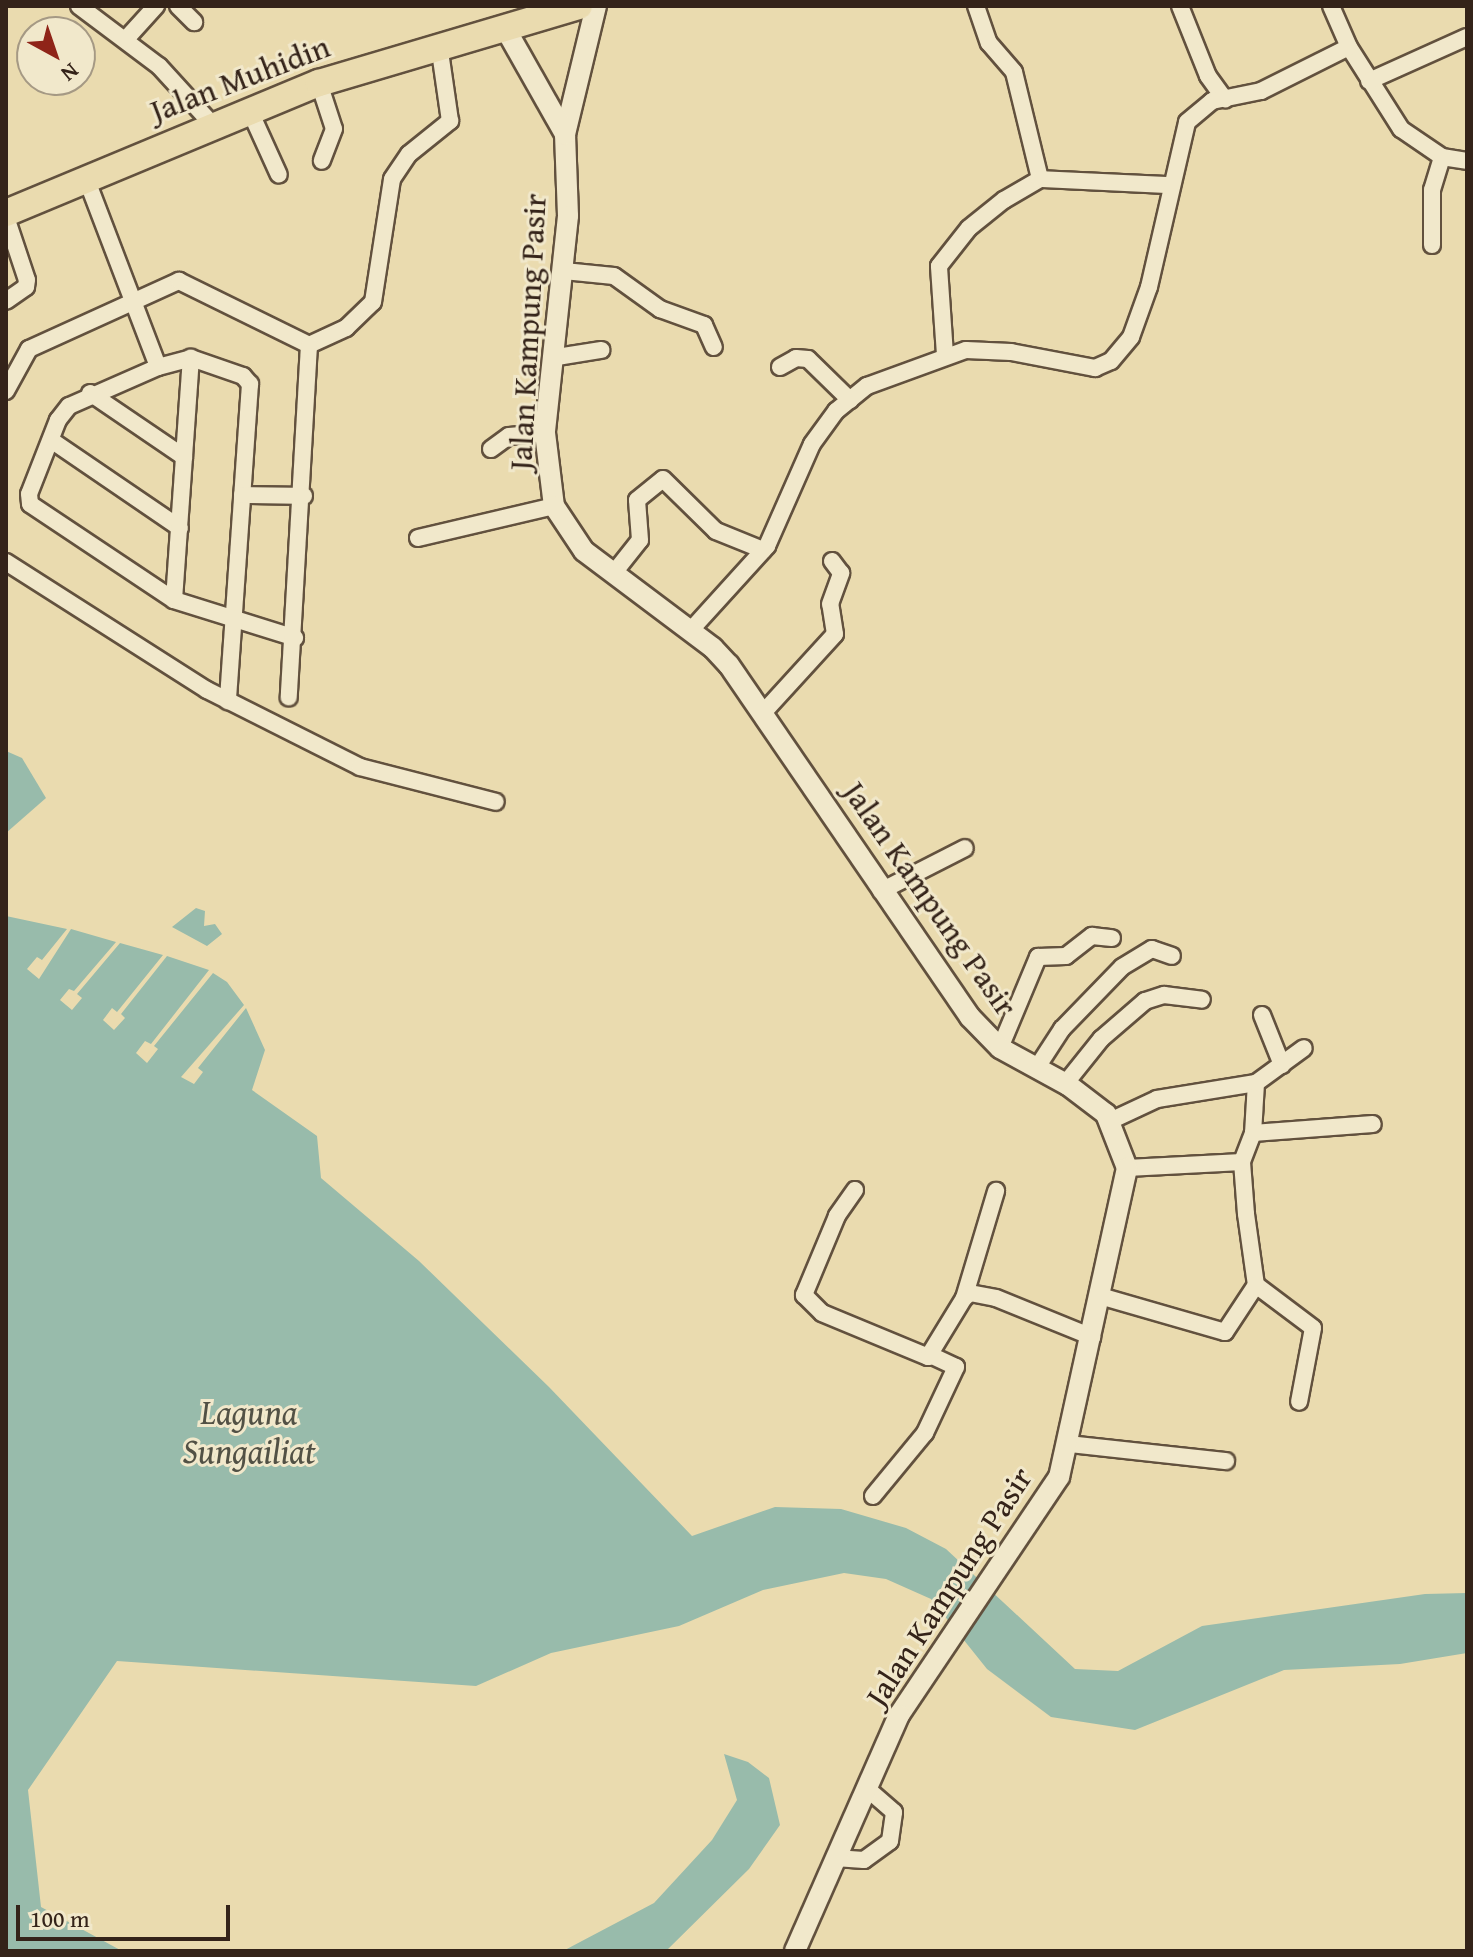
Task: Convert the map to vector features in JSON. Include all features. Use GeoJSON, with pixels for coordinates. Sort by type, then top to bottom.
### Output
{"type":"FeatureCollection","features":[{"type":"Feature","properties":{"kind":"highway","name":"Jalan Muhidin"},"geometry":{"type":"LineString","coordinates":[[6,215],[212,124],[319,83],[579,6]]}},
{"type":"Feature","properties":{"kind":"street"},"geometry":{"type":"LineString","coordinates":[[79,6],[126,39],[212,124]]}},
{"type":"Feature","properties":{"kind":"street"},"geometry":{"type":"LineString","coordinates":[[126,39],[156,6]]}},
{"type":"Feature","properties":{"kind":"street"},"geometry":{"type":"LineString","coordinates":[[178,6],[194,22]]}},
{"type":"Feature","properties":{"kind":"street","name":"Jalan Kampung Pasir"},"geometry":{"type":"LineString","coordinates":[[596,6],[565,134],[564,271],[557,357],[545,433],[554,506],[584,551],[690,631],[729,665],[970,1017],[1000,1048],[1091,1100],[1110,1121],[1127,1168],[1069,1444],[1059,1477],[899,1715],[835,1858],[801,1949]]}},
{"type":"Feature","properties":{"kind":"street"},"geometry":{"type":"LineString","coordinates":[[976,6],[989,43],[1014,72],[1040,179]]}},
{"type":"Feature","properties":{"kind":"street"},"geometry":{"type":"LineString","coordinates":[[1180,6],[1208,76],[1225,99]]}},
{"type":"Feature","properties":{"kind":"street"},"geometry":{"type":"LineString","coordinates":[[1331,6],[1349,47],[1401,129],[1442,157],[1467,161]]}},
{"type":"Feature","properties":{"kind":"street","name":"Jalan Kampung Pasir"},"geometry":{"type":"LineString","coordinates":[[505,28],[565,134]]}},
{"type":"Feature","properties":{"kind":"street"},"geometry":{"type":"LineString","coordinates":[[1369,81],[1467,37]]}},
{"type":"Feature","properties":{"kind":"street"},"geometry":{"type":"LineString","coordinates":[[309,345],[346,328],[373,302],[392,179],[409,154],[450,121],[439,45]]}},
{"type":"Feature","properties":{"kind":"street"},"geometry":{"type":"LineString","coordinates":[[690,631],[763,550],[812,444],[850,400],[867,386],[945,355],[1011,352],[1095,368],[1111,361],[1131,337],[1140,314],[1169,185],[1187,122],[1199,109],[1261,91],[1349,47]]}},
{"type":"Feature","properties":{"kind":"street"},"geometry":{"type":"LineString","coordinates":[[319,83],[334,129],[322,161]]}},
{"type":"Feature","properties":{"kind":"street"},"geometry":{"type":"LineString","coordinates":[[249,109],[279,175]]}},
{"type":"Feature","properties":{"kind":"street"},"geometry":{"type":"LineString","coordinates":[[1432,245],[1432,190],[1442,157]]}},
{"type":"Feature","properties":{"kind":"street"},"geometry":{"type":"LineString","coordinates":[[86,178],[158,367]]}},
{"type":"Feature","properties":{"kind":"street"},"geometry":{"type":"LineString","coordinates":[[945,355],[939,266],[969,228],[1040,179],[1169,185]]}},
{"type":"Feature","properties":{"kind":"street"},"geometry":{"type":"LineString","coordinates":[[6,215],[27,280],[26,287],[6,301]]}},
{"type":"Feature","properties":{"kind":"street"},"geometry":{"type":"LineString","coordinates":[[564,271],[614,276],[660,309],[704,325],[714,347]]}},
{"type":"Feature","properties":{"kind":"street"},"geometry":{"type":"LineString","coordinates":[[6,391],[29,349],[185,281],[309,345]]}},
{"type":"Feature","properties":{"kind":"street"},"geometry":{"type":"LineString","coordinates":[[289,697],[304,496],[309,345]]}},
{"type":"Feature","properties":{"kind":"street"},"geometry":{"type":"LineString","coordinates":[[557,357],[601,350]]}},
{"type":"Feature","properties":{"kind":"street"},"geometry":{"type":"LineString","coordinates":[[174,600],[191,358]]}},
{"type":"Feature","properties":{"kind":"street"},"geometry":{"type":"LineString","coordinates":[[228,701],[234,619],[250,384],[243,376],[191,358],[90,393],[69,406],[29,494],[33,507],[174,600],[234,619],[295,638]]}},
{"type":"Feature","properties":{"kind":"street"},"geometry":{"type":"LineString","coordinates":[[780,367],[796,358],[808,359],[850,400]]}},
{"type":"Feature","properties":{"kind":"street"},"geometry":{"type":"LineString","coordinates":[[90,393],[184,457]]}},
{"type":"Feature","properties":{"kind":"street"},"geometry":{"type":"LineString","coordinates":[[491,449],[509,436],[545,433]]}},
{"type":"Feature","properties":{"kind":"street"},"geometry":{"type":"LineString","coordinates":[[51,440],[180,528]]}},
{"type":"Feature","properties":{"kind":"street"},"geometry":{"type":"LineString","coordinates":[[613,574],[640,540],[637,500],[663,479],[716,531],[763,550]]}},
{"type":"Feature","properties":{"kind":"street"},"geometry":{"type":"LineString","coordinates":[[242,495],[304,496]]}},
{"type":"Feature","properties":{"kind":"street"},"geometry":{"type":"LineString","coordinates":[[418,538],[554,506]]}},
{"type":"Feature","properties":{"kind":"street"},"geometry":{"type":"LineString","coordinates":[[762,714],[835,634],[830,604],[841,573],[832,561]]}},
{"type":"Feature","properties":{"kind":"street"},"geometry":{"type":"LineString","coordinates":[[6,562],[228,701],[368,770],[496,802]]}},
{"type":"Feature","properties":{"kind":"street"},"geometry":{"type":"LineString","coordinates":[[881,891],[965,848]]}},
{"type":"Feature","properties":{"kind":"street"},"geometry":{"type":"LineString","coordinates":[[1000,1048],[1038,957],[1066,956],[1092,936],[1112,938]]}},
{"type":"Feature","properties":{"kind":"street"},"geometry":{"type":"LineString","coordinates":[[1036,1069],[1062,1029],[1122,967],[1152,949],[1172,956]]}},
{"type":"Feature","properties":{"kind":"street"},"geometry":{"type":"LineString","coordinates":[[1065,1084],[1101,1039],[1145,1001],[1164,995],[1202,1000]]}},
{"type":"Feature","properties":{"kind":"street"},"geometry":{"type":"LineString","coordinates":[[1262,1015],[1282,1065]]}},
{"type":"Feature","properties":{"kind":"street"},"geometry":{"type":"LineString","coordinates":[[1110,1121],[1157,1099],[1256,1083],[1304,1048]]}},
{"type":"Feature","properties":{"kind":"street"},"geometry":{"type":"LineString","coordinates":[[1100,1296],[1225,1332],[1256,1285],[1242,1162],[1253,1133],[1256,1083]]}},
{"type":"Feature","properties":{"kind":"street"},"geometry":{"type":"LineString","coordinates":[[1253,1133],[1373,1124]]}},
{"type":"Feature","properties":{"kind":"street"},"geometry":{"type":"LineString","coordinates":[[1127,1168],[1242,1162]]}},
{"type":"Feature","properties":{"kind":"street"},"geometry":{"type":"LineString","coordinates":[[855,1190],[837,1216],[804,1295],[822,1313],[956,1367],[931,1423],[873,1496]]}},
{"type":"Feature","properties":{"kind":"street"},"geometry":{"type":"LineString","coordinates":[[932,1356],[964,1298],[996,1191]]}},
{"type":"Feature","properties":{"kind":"street"},"geometry":{"type":"LineString","coordinates":[[1256,1285],[1313,1328],[1299,1402]]}},
{"type":"Feature","properties":{"kind":"street"},"geometry":{"type":"LineString","coordinates":[[964,1298],[970,1293],[996,1298],[1092,1337]]}},
{"type":"Feature","properties":{"kind":"street"},"geometry":{"type":"LineString","coordinates":[[1069,1444],[1226,1461]]}},
{"type":"Feature","properties":{"kind":"street"},"geometry":{"type":"LineString","coordinates":[[835,1858],[864,1860],[890,1841],[894,1812],[866,1788]]}},
{"type":"Feature","properties":{"kind":"water"},"geometry":{"type":"Polygon","coordinates":[[[6,751],[22,758],[46,798],[6,833],[6,751]]]}},
{"type":"Feature","properties":{"kind":"water"},"geometry":{"type":"Polygon","coordinates":[[[196,908],[205,911],[204,926],[215,924],[222,934],[207,946],[172,927],[196,908]]]}},
{"type":"Feature","properties":{"kind":"water","name":"Laguna Sungailiat"},"geometry":{"type":"Polygon","coordinates":[[[6,916],[67,929],[42,960],[37,957],[27,969],[39,979],[71,929],[116,942],[74,991],[69,989],[60,1000],[72,1010],[82,998],[77,994],[120,943],[163,955],[117,1012],[112,1008],[103,1020],[114,1030],[125,1018],[121,1014],[167,956],[209,970],[151,1044],[145,1041],[136,1053],[147,1063],[158,1049],[154,1046],[213,973],[227,982],[244,1005],[181,1077],[194,1084],[203,1072],[198,1068],[246,1008],[265,1050],[252,1090],[317,1136],[321,1178],[419,1261],[549,1387],[692,1536],[775,1507],[841,1509],[906,1528],[946,1549],[1075,1669],[1118,1671],[1202,1626],[1425,1594],[1467,1593],[1467,1653],[1400,1664],[1284,1670],[1135,1730],[1051,1717],[987,1669],[931,1599],[886,1579],[844,1573],[763,1590],[679,1626],[551,1653],[476,1686],[117,1661],[28,1790],[41,1907],[122,1951],[6,1951],[6,916]]]}},
{"type":"Feature","properties":{"kind":"water"},"geometry":{"type":"Polygon","coordinates":[[[724,1754],[748,1762],[769,1778],[780,1825],[749,1869],[666,1951],[563,1951],[654,1903],[712,1840],[737,1800],[724,1754]]]}}]}
